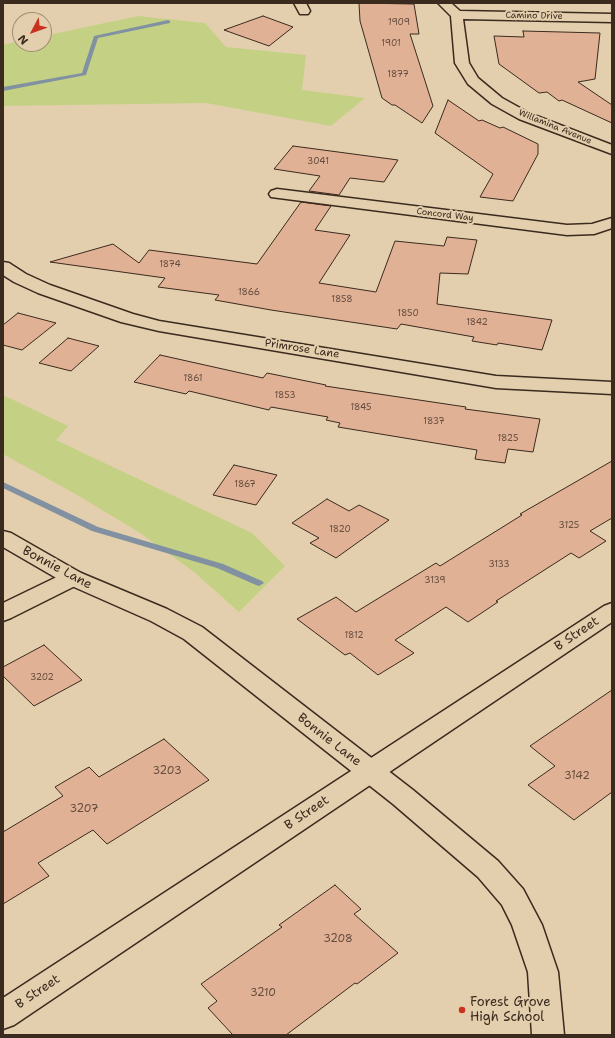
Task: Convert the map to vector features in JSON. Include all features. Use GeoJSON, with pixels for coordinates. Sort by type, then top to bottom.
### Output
{"type":"FeatureCollection","features":[{"type":"Feature","properties":{"kind":"street"},"geometry":{"type":"LineString","coordinates":[[444,3],[457,15]]}},
{"type":"Feature","properties":{"kind":"street","name":"Camino Drive"},"geometry":{"type":"LineString","coordinates":[[457,15],[612,18]]}},
{"type":"Feature","properties":{"kind":"street","name":"Willamina Avenue"},"geometry":{"type":"LineString","coordinates":[[457,15],[462,63],[473,81],[497,101],[524,116],[612,150]]}},
{"type":"Feature","properties":{"kind":"street","name":"Concord Way"},"geometry":{"type":"LineString","coordinates":[[276,194],[567,230],[594,229],[612,223]]}},
{"type":"Feature","properties":{"kind":"street","name":"Primrose Lane"},"geometry":{"type":"LineString","coordinates":[[3,267],[20,278],[44,289],[127,318],[159,326],[496,382],[612,388]]}},
{"type":"Feature","properties":{"kind":"street","name":"Bonnie Lane"},"geometry":{"type":"LineString","coordinates":[[3,538],[72,578],[160,615],[193,633],[454,839],[488,869],[513,897],[527,924],[543,972],[548,1035]]}},
{"type":"Feature","properties":{"kind":"street"},"geometry":{"type":"LineString","coordinates":[[3,613],[72,578]]}},
{"type":"Feature","properties":{"kind":"street","name":"B Street"},"geometry":{"type":"LineString","coordinates":[[3,1016],[612,611]]}},
{"type":"Feature","properties":{"kind":"green space"},"geometry":{"type":"Polygon","coordinates":[[[138,16],[205,23],[226,47],[306,55],[302,90],[365,98],[331,126],[206,103],[3,106],[3,45],[12,43],[12,52],[52,52],[52,34],[138,16]]]}},
{"type":"Feature","properties":{"kind":"green space"},"geometry":{"type":"Polygon","coordinates":[[[3,395],[68,426],[56,440],[252,533],[285,566],[239,612],[194,572],[140,533],[79,496],[3,454],[3,395]]]}},
{"type":"Feature","properties":{"kind":"building"},"geometry":{"type":"Polygon","coordinates":[[[359,3],[414,4],[419,34],[410,34],[433,106],[422,123],[382,98],[360,21],[359,3]]]}},
{"type":"Feature","properties":{"kind":"building"},"geometry":{"type":"Polygon","coordinates":[[[263,16],[293,27],[269,46],[224,30],[263,16]]]}},
{"type":"Feature","properties":{"kind":"building"},"geometry":{"type":"Polygon","coordinates":[[[523,31],[600,33],[595,79],[578,82],[612,105],[612,123],[562,100],[559,101],[547,92],[539,93],[499,64],[494,36],[524,37],[523,31]]]}},
{"type":"Feature","properties":{"kind":"building"},"geometry":{"type":"Polygon","coordinates":[[[448,100],[479,121],[482,120],[500,128],[503,127],[538,144],[538,154],[513,201],[480,197],[493,174],[435,133],[448,100]]]}},
{"type":"Feature","properties":{"kind":"building"},"geometry":{"type":"Polygon","coordinates":[[[293,146],[398,160],[384,182],[350,178],[339,195],[309,191],[320,176],[274,169],[293,146]]]}},
{"type":"Feature","properties":{"kind":"building"},"geometry":{"type":"Polygon","coordinates":[[[301,202],[331,206],[315,230],[350,235],[319,283],[376,292],[395,241],[444,246],[447,237],[477,240],[468,274],[440,273],[437,304],[552,320],[542,350],[498,343],[497,345],[472,341],[474,337],[401,324],[397,329],[215,300],[219,295],[158,287],[165,278],[50,262],[113,244],[139,263],[149,250],[257,264],[301,202]]]}},
{"type":"Feature","properties":{"kind":"building"},"geometry":{"type":"Polygon","coordinates":[[[18,313],[56,323],[22,350],[3,345],[3,325],[18,313]]]}},
{"type":"Feature","properties":{"kind":"building"},"geometry":{"type":"Polygon","coordinates":[[[68,338],[99,346],[71,371],[39,363],[68,338]]]}},
{"type":"Feature","properties":{"kind":"building"},"geometry":{"type":"Polygon","coordinates":[[[160,355],[263,378],[267,373],[326,385],[325,386],[466,407],[465,409],[540,419],[533,452],[508,449],[505,463],[475,459],[477,450],[338,427],[340,423],[326,420],[328,417],[271,407],[269,410],[189,391],[186,394],[134,382],[160,355]]]}},
{"type":"Feature","properties":{"kind":"building"},"geometry":{"type":"Polygon","coordinates":[[[612,461],[612,518],[590,531],[606,541],[579,558],[571,553],[496,601],[498,602],[468,622],[446,607],[395,640],[414,653],[378,675],[350,653],[345,655],[297,619],[336,597],[356,612],[436,563],[440,566],[522,515],[520,514],[612,461]]]}},
{"type":"Feature","properties":{"kind":"building"},"geometry":{"type":"Polygon","coordinates":[[[234,465],[277,475],[256,505],[213,495],[234,465]]]}},
{"type":"Feature","properties":{"kind":"building"},"geometry":{"type":"Polygon","coordinates":[[[327,499],[349,511],[359,505],[389,520],[336,558],[310,543],[319,538],[292,523],[327,499]]]}},
{"type":"Feature","properties":{"kind":"building"},"geometry":{"type":"Polygon","coordinates":[[[44,645],[82,680],[34,706],[3,676],[3,667],[44,645]]]}},
{"type":"Feature","properties":{"kind":"building"},"geometry":{"type":"Polygon","coordinates":[[[612,690],[612,792],[574,820],[528,785],[555,766],[530,746],[612,690]]]}},
{"type":"Feature","properties":{"kind":"building"},"geometry":{"type":"Polygon","coordinates":[[[164,739],[209,780],[107,844],[93,830],[38,863],[49,876],[3,904],[3,832],[63,796],[55,787],[89,767],[99,777],[164,739]]]}},
{"type":"Feature","properties":{"kind":"building"},"geometry":{"type":"Polygon","coordinates":[[[335,885],[361,909],[354,914],[398,953],[286,1035],[233,1035],[208,1008],[217,1001],[201,984],[282,927],[279,925],[335,885]]]}},
{"type":"Feature","properties":{"kind":"waterway"},"geometry":{"type":"LineString","coordinates":[[3,89],[84,74],[96,37],[168,22]]}},
{"type":"Feature","properties":{"kind":"waterway"},"geometry":{"type":"LineString","coordinates":[[3,485],[95,529],[220,566],[259,583]]}},
{"type":"Feature","properties":{"kind":"place","name":"Forest Grove High School"},"geometry":{"type":"Point","coordinates":[462,1010]}}]}
